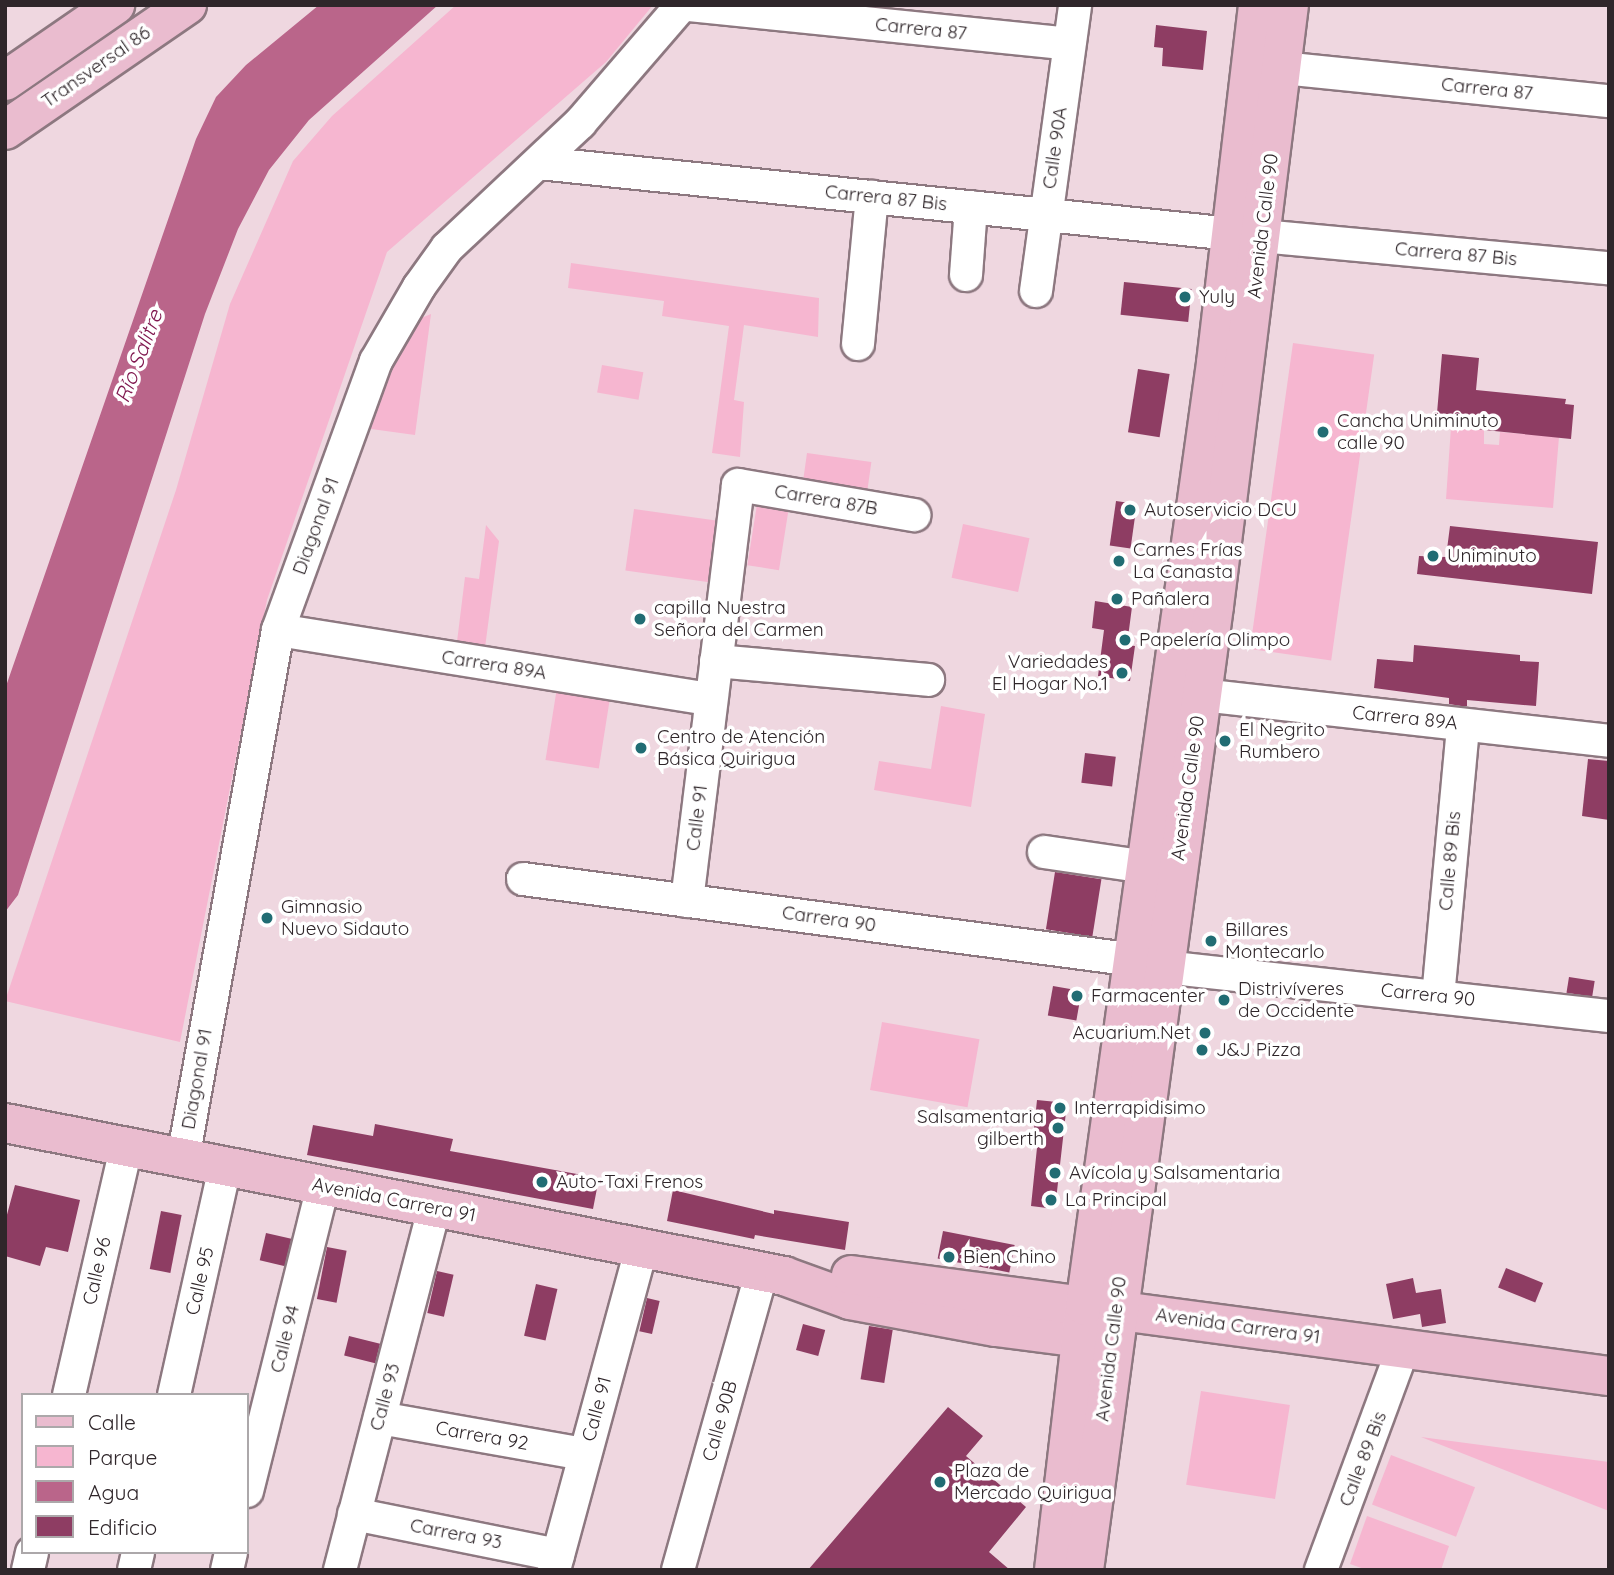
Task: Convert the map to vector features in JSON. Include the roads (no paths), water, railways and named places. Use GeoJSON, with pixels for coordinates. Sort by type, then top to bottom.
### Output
{"type":"FeatureCollection","features":[{"type":"Feature","properties":{"kind":"main road","name":"Transversal 86"},"geometry":{"type":"LineString","coordinates":[[5,81],[115,5]]}},
{"type":"Feature","properties":{"kind":"main road","name":"Avenida Calle 90"},"geometry":{"type":"LineString","coordinates":[[1084,1570],[1098,1323],[1149,963],[1201,695],[1247,235],[1258,5]]}},
{"type":"Feature","properties":{"kind":"main road","name":"Avenida Calle 90"},"geometry":{"type":"LineString","coordinates":[[1149,963],[1147,867],[1247,235],[1282,68],[1289,5]]}},
{"type":"Feature","properties":{"kind":"main road","name":"Transversal 86"},"geometry":{"type":"LineString","coordinates":[[5,130],[180,10]]}},
{"type":"Feature","properties":{"kind":"main road","name":"Avenida Carrera 91"},"geometry":{"type":"LineString","coordinates":[[7,1132],[126,1148],[773,1274],[850,1300],[996,1327],[1098,1323]]}},
{"type":"Feature","properties":{"kind":"main road","name":"Avenida Carrera 91"},"geometry":{"type":"LineString","coordinates":[[773,1274],[841,1274],[1098,1323],[1403,1348],[1609,1376]]}},
{"type":"Feature","properties":{"kind":"main road","name":"Avenida Calle 90"},"geometry":{"type":"LineString","coordinates":[[1054,1570],[1074,1404],[1098,1323]]}},
{"type":"Feature","properties":{"kind":"main road"},"geometry":{"type":"LineString","coordinates":[[996,1327],[1027,1339],[1051,1357],[1074,1404]]}},
{"type":"Feature","properties":{"kind":"street","name":"Diagonal 91"},"geometry":{"type":"LineString","coordinates":[[183,1159],[278,630],[376,361],[419,286],[447,248],[539,163],[611,89],[682,5]]}},
{"type":"Feature","properties":{"kind":"street","name":"Carrera 87"},"geometry":{"type":"LineString","coordinates":[[688,5],[1069,44]]}},
{"type":"Feature","properties":{"kind":"street","name":"Calle 90A"},"geometry":{"type":"LineString","coordinates":[[1036,291],[1075,5]]}},
{"type":"Feature","properties":{"kind":"street","name":"Carrera 87"},"geometry":{"type":"LineString","coordinates":[[1282,68],[1609,101]]}},
{"type":"Feature","properties":{"kind":"street","name":"Carrera 87 Bis"},"geometry":{"type":"LineString","coordinates":[[539,163],[1247,235],[1609,268]]}},
{"type":"Feature","properties":{"kind":"street"},"geometry":{"type":"LineString","coordinates":[[858,344],[872,197]]}},
{"type":"Feature","properties":{"kind":"street"},"geometry":{"type":"LineString","coordinates":[[966,275],[971,207]]}},
{"type":"Feature","properties":{"kind":"street","name":"Carrera 87B"},"geometry":{"type":"LineString","coordinates":[[738,485],[915,515]]}},
{"type":"Feature","properties":{"kind":"street","name":"Calle 91"},"geometry":{"type":"LineString","coordinates":[[687,901],[738,485]]}},
{"type":"Feature","properties":{"kind":"street","name":"Carrera 89A"},"geometry":{"type":"LineString","coordinates":[[278,630],[710,699]]}},
{"type":"Feature","properties":{"kind":"street"},"geometry":{"type":"LineString","coordinates":[[716,661],[928,680]]}},
{"type":"Feature","properties":{"kind":"street","name":"Carrera 89A"},"geometry":{"type":"LineString","coordinates":[[1201,695],[1609,741]]}},
{"type":"Feature","properties":{"kind":"street","name":"Calle 89 Bis"},"geometry":{"type":"LineString","coordinates":[[1438,997],[1463,725]]}},
{"type":"Feature","properties":{"kind":"street"},"geometry":{"type":"LineString","coordinates":[[1044,852],[1147,867]]}},
{"type":"Feature","properties":{"kind":"street","name":"Carrera 90"},"geometry":{"type":"LineString","coordinates":[[523,879],[1149,963],[1609,1016]]}},
{"type":"Feature","properties":{"kind":"street","name":"Calle 96"},"geometry":{"type":"LineString","coordinates":[[69,1393],[126,1148]]}},
{"type":"Feature","properties":{"kind":"street","name":"Calle 95"},"geometry":{"type":"LineString","coordinates":[[174,1393],[225,1167]]}},
{"type":"Feature","properties":{"kind":"street","name":"Calle 94"},"geometry":{"type":"LineString","coordinates":[[248,1487],[323,1186]]}},
{"type":"Feature","properties":{"kind":"street","name":"Calle 93"},"geometry":{"type":"LineString","coordinates":[[340,1570],[430,1224]]}},
{"type":"Feature","properties":{"kind":"street","name":"Calle 91"},"geometry":{"type":"LineString","coordinates":[[556,1562],[641,1249]]}},
{"type":"Feature","properties":{"kind":"street","name":"Calle 90B"},"geometry":{"type":"LineString","coordinates":[[678,1570],[773,1274]]}},
{"type":"Feature","properties":{"kind":"street","name":"Calle 89 Bis"},"geometry":{"type":"LineString","coordinates":[[1321,1570],[1403,1348]]}},
{"type":"Feature","properties":{"kind":"street","name":"Carrera 92"},"geometry":{"type":"LineString","coordinates":[[380,1418],[585,1454]]}},
{"type":"Feature","properties":{"kind":"street","name":"Carrera 93"},"geometry":{"type":"LineString","coordinates":[[354,1514],[556,1562]]}},
{"type":"Feature","properties":{"kind":"water","name":"Río Salitre"},"geometry":{"type":"Polygon","coordinates":[[[319,5],[438,5],[309,120],[269,170],[238,229],[205,314],[18,895],[5,912],[5,689],[196,139],[216,97],[246,65],[319,5]]]}},
{"type":"Feature","properties":{"kind":"place","name":"Yuly"},"geometry":{"type":"Point","coordinates":[1185,297]}},
{"type":"Feature","properties":{"kind":"place","name":"Cancha Uniminuto calle 90"},"geometry":{"type":"Point","coordinates":[1323,432]}},
{"type":"Feature","properties":{"kind":"place","name":"Autoservicio DCU"},"geometry":{"type":"Point","coordinates":[1130,510]}},
{"type":"Feature","properties":{"kind":"place","name":"Uniminuto"},"geometry":{"type":"Point","coordinates":[1433,556]}},
{"type":"Feature","properties":{"kind":"place","name":"Carnes Frías La Canasta"},"geometry":{"type":"Point","coordinates":[1119,561]}},
{"type":"Feature","properties":{"kind":"place","name":"Pañalera"},"geometry":{"type":"Point","coordinates":[1117,599]}},
{"type":"Feature","properties":{"kind":"place","name":"capilla Nuestra Señora del Carmen"},"geometry":{"type":"Point","coordinates":[640,619]}},
{"type":"Feature","properties":{"kind":"place","name":"Papelería Olimpo"},"geometry":{"type":"Point","coordinates":[1125,640]}},
{"type":"Feature","properties":{"kind":"place","name":"Variedades El Hogar No.1"},"geometry":{"type":"Point","coordinates":[1122,673]}},
{"type":"Feature","properties":{"kind":"place","name":"El Negrito Rumbero"},"geometry":{"type":"Point","coordinates":[1225,741]}},
{"type":"Feature","properties":{"kind":"place","name":"Centro de Atención Básica Quirigua"},"geometry":{"type":"Point","coordinates":[641,748]}},
{"type":"Feature","properties":{"kind":"place","name":"Gimnasio Nuevo Sidauto"},"geometry":{"type":"Point","coordinates":[267,918]}},
{"type":"Feature","properties":{"kind":"place","name":"Billares Montecarlo"},"geometry":{"type":"Point","coordinates":[1211,941]}},
{"type":"Feature","properties":{"kind":"place","name":"Farmacenter"},"geometry":{"type":"Point","coordinates":[1077,996]}},
{"type":"Feature","properties":{"kind":"place","name":"Distrivíveres de Occidente"},"geometry":{"type":"Point","coordinates":[1224,1000]}},
{"type":"Feature","properties":{"kind":"place","name":"Acuarium.Net"},"geometry":{"type":"Point","coordinates":[1205,1033]}},
{"type":"Feature","properties":{"kind":"place","name":"J&J Pizza"},"geometry":{"type":"Point","coordinates":[1202,1050]}},
{"type":"Feature","properties":{"kind":"place","name":"Interrapidisimo"},"geometry":{"type":"Point","coordinates":[1060,1108]}},
{"type":"Feature","properties":{"kind":"place","name":"Salsamentaria gilberth"},"geometry":{"type":"Point","coordinates":[1058,1128]}},
{"type":"Feature","properties":{"kind":"place","name":"Avícola y Salsamentaria"},"geometry":{"type":"Point","coordinates":[1055,1173]}},
{"type":"Feature","properties":{"kind":"place","name":"Auto-Taxi Frenos"},"geometry":{"type":"Point","coordinates":[542,1182]}},
{"type":"Feature","properties":{"kind":"place","name":"La Principal"},"geometry":{"type":"Point","coordinates":[1051,1200]}},
{"type":"Feature","properties":{"kind":"place","name":"Bien Chino"},"geometry":{"type":"Point","coordinates":[949,1257]}},
{"type":"Feature","properties":{"kind":"place","name":"Plaza de Mercado Quirigua"},"geometry":{"type":"Point","coordinates":[940,1482]}}]}
